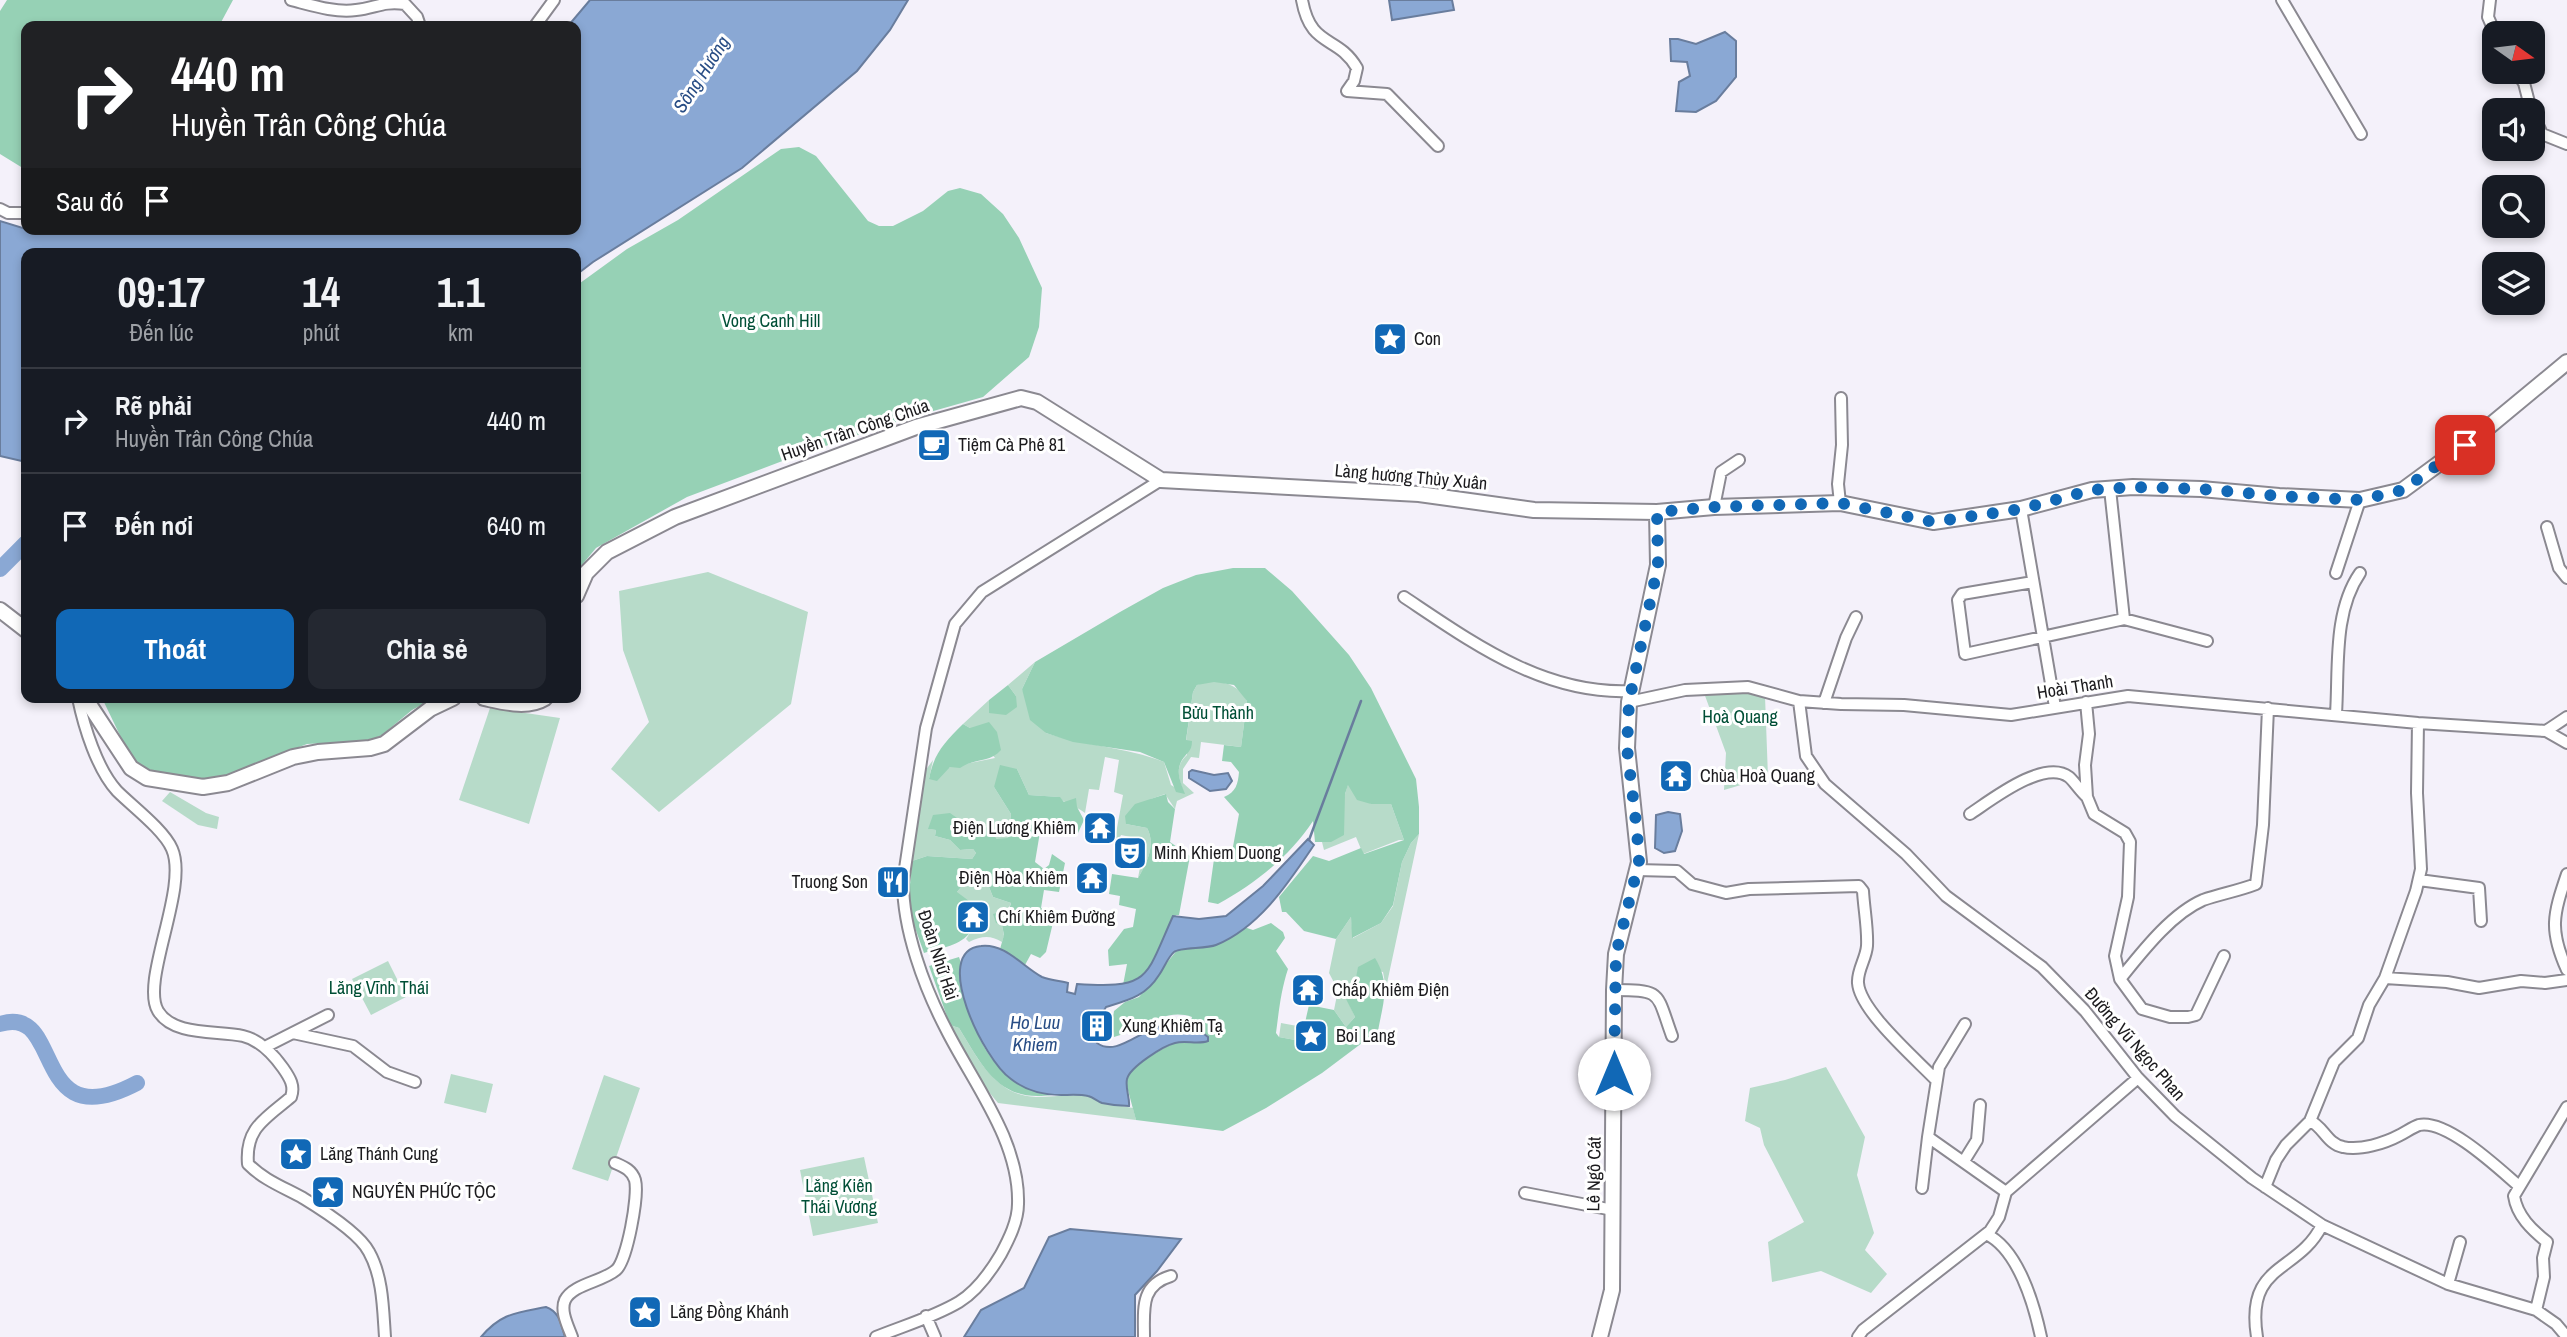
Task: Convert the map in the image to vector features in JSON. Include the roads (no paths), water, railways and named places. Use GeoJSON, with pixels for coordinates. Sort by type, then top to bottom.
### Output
{"type":"FeatureCollection","features":[{"type":"Feature","properties":{"kind":"street"},"geometry":{"type":"LineString","coordinates":[[291,0],[355,11],[386,2],[405,4],[418,21]]}},
{"type":"Feature","properties":{"kind":"street"},"geometry":{"type":"LineString","coordinates":[[539,21],[554,0]]}},
{"type":"Feature","properties":{"kind":"street"},"geometry":{"type":"LineString","coordinates":[[1302,0],[1307,21],[1314,33],[1351,58],[1357,68],[1354,81],[1346,91],[1387,94],[1438,146]]}},
{"type":"Feature","properties":{"kind":"street"},"geometry":{"type":"LineString","coordinates":[[2282,0],[2361,134]]}},
{"type":"Feature","properties":{"kind":"street"},"geometry":{"type":"LineString","coordinates":[[2490,0],[2490,21]]}},
{"type":"Feature","properties":{"kind":"street"},"geometry":{"type":"LineString","coordinates":[[2545,135],[2567,145]]}},
{"type":"Feature","properties":{"kind":"street"},"geometry":{"type":"LineString","coordinates":[[0,209],[8,213],[21,213]]}},
{"type":"Feature","properties":{"kind":"street"},"geometry":{"type":"LineString","coordinates":[[1657,512],[1714,507],[1840,503],[1933,522],[2021,509],[2092,490],[2110,489],[2201,489],[2360,500],[2403,490],[2486,429],[2567,362]]}},
{"type":"Feature","properties":{"kind":"street","name":"Huyền Trân Công Chúa"},"geometry":{"type":"LineString","coordinates":[[581,584],[586,573],[607,552],[675,517],[916,427],[1021,398],[1037,402],[1161,480]]}},
{"type":"Feature","properties":{"kind":"street"},"geometry":{"type":"LineString","coordinates":[[1840,503],[1838,484],[1842,445],[1841,398]]}},
{"type":"Feature","properties":{"kind":"street"},"geometry":{"type":"LineString","coordinates":[[1714,507],[1721,472],[1740,460]]}},
{"type":"Feature","properties":{"kind":"street","name":"Làng hương Thủy Xuân"},"geometry":{"type":"LineString","coordinates":[[1161,480],[1419,494],[1534,510],[1657,512]]}},
{"type":"Feature","properties":{"kind":"street","name":"Đoàn Nhữ Hài"},"geometry":{"type":"LineString","coordinates":[[876,1337],[961,1301],[990,1272],[1010,1236],[1018,1207],[1017,1176],[1006,1145],[986,1098],[945,1029],[906,924],[903,903],[903,882],[926,728],[951,637],[955,625],[982,592],[1161,480]]}},
{"type":"Feature","properties":{"kind":"street"},"geometry":{"type":"LineString","coordinates":[[2110,489],[2124,619]]}},
{"type":"Feature","properties":{"kind":"street"},"geometry":{"type":"LineString","coordinates":[[2336,573],[2360,500]]}},
{"type":"Feature","properties":{"kind":"street"},"geometry":{"type":"LineString","coordinates":[[2021,509],[2055,707]]}},
{"type":"Feature","properties":{"kind":"street","name":"Lê Ngô Cát"},"geometry":{"type":"LineString","coordinates":[[1600,1337],[1612,1290],[1616,954],[1639,862],[1627,748],[1630,696],[1658,565],[1657,512]]}},
{"type":"Feature","properties":{"kind":"street"},"geometry":{"type":"LineString","coordinates":[[2547,527],[2560,568],[2567,578]]}},
{"type":"Feature","properties":{"kind":"street"},"geometry":{"type":"LineString","coordinates":[[2336,714],[2342,618],[2346,596],[2360,573]]}},
{"type":"Feature","properties":{"kind":"street"},"geometry":{"type":"LineString","coordinates":[[2033,582],[1962,594],[1958,600],[1965,654],[2124,619],[2207,641]]}},
{"type":"Feature","properties":{"kind":"street","name":"Hoài Thanh"},"geometry":{"type":"LineString","coordinates":[[1405,597],[1487,652],[1534,673],[1630,696],[1748,687],[1799,701],[1904,705],[2011,715],[2128,696],[2418,723],[2546,731],[2567,743]]}},
{"type":"Feature","properties":{"kind":"street"},"geometry":{"type":"LineString","coordinates":[[0,610],[21,626]]}},
{"type":"Feature","properties":{"kind":"street"},"geometry":{"type":"LineString","coordinates":[[1824,703],[1856,617]]}},
{"type":"Feature","properties":{"kind":"street","name":"Đường Vũ Ngọc Phan"},"geometry":{"type":"LineString","coordinates":[[1799,701],[1806,756],[1825,785],[1906,854],[1946,897],[2042,967],[2085,1012],[2137,1078],[2175,1116],[2265,1187],[2322,1225],[2448,1284],[2536,1310],[2556,1324],[2567,1337]]}},
{"type":"Feature","properties":{"kind":"street"},"geometry":{"type":"LineString","coordinates":[[2086,702],[2089,734],[2085,765],[2087,797],[2094,814],[2124,833],[2130,842],[2129,897],[2115,956],[2120,979],[2142,1009],[2170,1017],[2188,1017],[2196,1015],[2224,956]]}},
{"type":"Feature","properties":{"kind":"street"},"geometry":{"type":"LineString","coordinates":[[79,703],[96,756],[115,788],[172,849],[176,879],[157,972],[154,997],[158,1011],[169,1022],[200,1032],[243,1036],[265,1047],[289,1077],[294,1089],[291,1097],[253,1132],[247,1148],[248,1164],[260,1176],[331,1217],[369,1251],[378,1275],[385,1337]]}},
{"type":"Feature","properties":{"kind":"street"},"geometry":{"type":"LineString","coordinates":[[88,703],[131,768],[147,778],[204,787],[228,783],[293,757],[384,744],[430,709],[443,703]]}},
{"type":"Feature","properties":{"kind":"street"},"geometry":{"type":"LineString","coordinates":[[512,703],[537,703]]}},
{"type":"Feature","properties":{"kind":"street"},"geometry":{"type":"LineString","coordinates":[[2120,979],[2166,926],[2201,901],[2256,884],[2263,825],[2268,708]]}},
{"type":"Feature","properties":{"kind":"street"},"geometry":{"type":"LineString","coordinates":[[2546,731],[2567,717]]}},
{"type":"Feature","properties":{"kind":"street"},"geometry":{"type":"LineString","coordinates":[[2265,1187],[2286,1144],[2310,1121],[2334,1062],[2358,1038],[2369,1005],[2385,978],[2419,880],[2418,723]]}},
{"type":"Feature","properties":{"kind":"street"},"geometry":{"type":"LineString","coordinates":[[1970,814],[2011,787],[2037,775],[2051,773],[2069,777],[2087,797]]}},
{"type":"Feature","properties":{"kind":"street"},"geometry":{"type":"LineString","coordinates":[[1637,870],[1677,871],[1692,884],[1726,893],[1749,889],[1859,886],[1863,891],[1867,947],[1859,970],[1858,985],[1863,1001],[1884,1027],[1936,1080]]}},
{"type":"Feature","properties":{"kind":"street"},"geometry":{"type":"LineString","coordinates":[[2567,874],[2553,928],[2567,970]]}},
{"type":"Feature","properties":{"kind":"street"},"geometry":{"type":"LineString","coordinates":[[2419,880],[2479,888],[2481,921]]}},
{"type":"Feature","properties":{"kind":"street"},"geometry":{"type":"LineString","coordinates":[[2385,978],[2447,982],[2479,988],[2521,981],[2545,983],[2567,980]]}},
{"type":"Feature","properties":{"kind":"street"},"geometry":{"type":"LineString","coordinates":[[1614,990],[1643,989],[1652,992],[1658,997],[1672,1036]]}},
{"type":"Feature","properties":{"kind":"street"},"geometry":{"type":"LineString","coordinates":[[265,1047],[328,1015]]}},
{"type":"Feature","properties":{"kind":"street"},"geometry":{"type":"LineString","coordinates":[[1922,1188],[1939,1068],[1965,1024]]}},
{"type":"Feature","properties":{"kind":"street"},"geometry":{"type":"LineString","coordinates":[[293,1033],[353,1046],[387,1072],[415,1082]]}},
{"type":"Feature","properties":{"kind":"street"},"geometry":{"type":"LineString","coordinates":[[1858,1337],[1863,1330],[1986,1234],[1999,1217],[2006,1192],[2137,1078]]}},
{"type":"Feature","properties":{"kind":"street"},"geometry":{"type":"LineString","coordinates":[[1964,1161],[1977,1140],[1980,1105]]}},
{"type":"Feature","properties":{"kind":"street"},"geometry":{"type":"LineString","coordinates":[[2536,1310],[2544,1277],[2543,1258],[2547,1242],[2531,1229],[2521,1215],[2514,1196],[2567,1107]]}},
{"type":"Feature","properties":{"kind":"street"},"geometry":{"type":"LineString","coordinates":[[2310,1121],[2316,1123],[2339,1147],[2353,1149],[2396,1137],[2420,1125],[2429,1125],[2445,1131],[2475,1150],[2519,1186]]}},
{"type":"Feature","properties":{"kind":"street"},"geometry":{"type":"LineString","coordinates":[[1928,1137],[2006,1192]]}},
{"type":"Feature","properties":{"kind":"street"},"geometry":{"type":"LineString","coordinates":[[572,1337],[563,1310],[564,1301],[570,1293],[618,1269],[625,1255],[635,1181],[629,1170],[615,1163]]}},
{"type":"Feature","properties":{"kind":"street"},"geometry":{"type":"LineString","coordinates":[[1525,1193],[1613,1210]]}},
{"type":"Feature","properties":{"kind":"street"},"geometry":{"type":"LineString","coordinates":[[2258,1337],[2255,1314],[2264,1280],[2303,1248],[2322,1225]]}},
{"type":"Feature","properties":{"kind":"street"},"geometry":{"type":"LineString","coordinates":[[1986,1234],[1999,1242],[2020,1274],[2031,1300],[2041,1337]]}},
{"type":"Feature","properties":{"kind":"street"},"geometry":{"type":"LineString","coordinates":[[2448,1284],[2460,1242]]}},
{"type":"Feature","properties":{"kind":"street"},"geometry":{"type":"LineString","coordinates":[[1144,1337],[1146,1297],[1149,1290],[1155,1282],[1171,1276]]}},
{"type":"Feature","properties":{"kind":"street"},"geometry":{"type":"LineString","coordinates":[[926,1316],[935,1337]]}},
{"type":"Feature","properties":{"kind":"water","name":"Sông Hương"},"geometry":{"type":"Polygon","coordinates":[[[590,0],[908,0],[890,30],[857,71],[742,168],[581,271],[581,248],[21,248],[21,461],[0,456],[0,221],[21,227],[21,235],[581,235],[581,21],[572,21],[590,0]]]}},
{"type":"Feature","properties":{"kind":"water"},"geometry":{"type":"Polygon","coordinates":[[[1389,0],[1452,0],[1454,10],[1392,20],[1389,0]]]}},
{"type":"Feature","properties":{"kind":"water"},"geometry":{"type":"Polygon","coordinates":[[[1725,32],[1736,41],[1736,77],[1716,101],[1696,112],[1676,111],[1679,82],[1690,76],[1687,62],[1671,61],[1670,39],[1696,44],[1725,32]]]}},
{"type":"Feature","properties":{"kind":"water"},"geometry":{"type":"Polygon","coordinates":[[[1192,770],[1214,775],[1228,773],[1232,781],[1226,789],[1210,791],[1189,778],[1189,772],[1192,770]]]}},
{"type":"Feature","properties":{"kind":"water"},"geometry":{"type":"Polygon","coordinates":[[[1668,812],[1680,814],[1682,831],[1675,851],[1664,853],[1655,848],[1656,815],[1668,812]]]}},
{"type":"Feature","properties":{"kind":"water","name":"Ho Luu Khiem"},"geometry":{"type":"Polygon","coordinates":[[[1308,839],[1314,845],[1294,874],[1272,902],[1246,927],[1216,945],[1174,952],[1154,982],[1143,993],[1106,1007],[1102,1014],[1092,1012],[1087,1036],[1096,1038],[1097,1043],[1108,1047],[1120,1045],[1160,1026],[1175,1023],[1191,1026],[1208,1037],[1208,1041],[1204,1042],[1179,1042],[1170,1045],[1140,1063],[1127,1079],[1129,1106],[1102,1103],[1085,1095],[1048,1094],[1028,1089],[1011,1079],[988,1051],[976,1030],[961,986],[960,966],[967,952],[981,946],[998,948],[1042,977],[1068,983],[1067,992],[1075,994],[1077,984],[1101,985],[1133,981],[1150,966],[1173,916],[1199,919],[1226,916],[1263,886],[1308,839]]]}},
{"type":"Feature","properties":{"kind":"water"},"geometry":{"type":"Polygon","coordinates":[[[1070,1229],[1181,1239],[1135,1295],[1135,1337],[964,1337],[981,1310],[1024,1288],[1049,1237],[1070,1229]]]}},
{"type":"Feature","properties":{"kind":"water"},"geometry":{"type":"Polygon","coordinates":[[[546,1307],[557,1316],[565,1337],[481,1337],[502,1319],[546,1307]]]}},
{"type":"Feature","properties":{"kind":"waterway"},"geometry":{"type":"LineString","coordinates":[[0,569],[21,548]]}},
{"type":"Feature","properties":{"kind":"waterway"},"geometry":{"type":"LineString","coordinates":[[1309,840],[1361,701]]}},
{"type":"Feature","properties":{"kind":"waterway"},"geometry":{"type":"LineString","coordinates":[[0,1024],[20,1023],[34,1032],[63,1084],[79,1095],[103,1096],[137,1083]]}},
{"type":"Feature","properties":{"kind":"place","name":"Con"},"geometry":{"type":"Point","coordinates":[1390,339]}},
{"type":"Feature","properties":{"kind":"place","name":"Tiệm Cà Phê 81"},"geometry":{"type":"Point","coordinates":[934,445]}},
{"type":"Feature","properties":{"kind":"place","name":"Chùa Hoà Quang"},"geometry":{"type":"Point","coordinates":[1676,776]}},
{"type":"Feature","properties":{"kind":"place","name":"Điện Lương Khiêm"},"geometry":{"type":"Point","coordinates":[1100,828]}},
{"type":"Feature","properties":{"kind":"place","name":"Minh Khiem Duong"},"geometry":{"type":"Point","coordinates":[1130,853]}},
{"type":"Feature","properties":{"kind":"place","name":"Điện Hòa Khiêm"},"geometry":{"type":"Point","coordinates":[1092,878]}},
{"type":"Feature","properties":{"kind":"place","name":"Truong Son"},"geometry":{"type":"Point","coordinates":[893,882]}},
{"type":"Feature","properties":{"kind":"place","name":"Chí Khiêm Đường"},"geometry":{"type":"Point","coordinates":[973,917]}},
{"type":"Feature","properties":{"kind":"place","name":"Chấp Khiêm Điện"},"geometry":{"type":"Point","coordinates":[1308,990]}},
{"type":"Feature","properties":{"kind":"place","name":"Xung Khiêm Tạ"},"geometry":{"type":"Point","coordinates":[1097,1026]}},
{"type":"Feature","properties":{"kind":"place","name":"Boi Lang"},"geometry":{"type":"Point","coordinates":[1311,1036]}},
{"type":"Feature","properties":{"kind":"place","name":"Lăng Thánh Cung"},"geometry":{"type":"Point","coordinates":[296,1154]}},
{"type":"Feature","properties":{"kind":"place","name":"NGUYÊN PHỨC TỘC"},"geometry":{"type":"Point","coordinates":[328,1192]}},
{"type":"Feature","properties":{"kind":"place","name":"Lăng Đồng Khánh"},"geometry":{"type":"Point","coordinates":[645,1312]}},
{"type":"Feature","properties":{"kind":"park label","name":"Vong Canh Hill"},"geometry":{"type":"Point","coordinates":[771,321]}},
{"type":"Feature","properties":{"kind":"park label","name":"Bửu Thành"},"geometry":{"type":"Point","coordinates":[1218,713]}},
{"type":"Feature","properties":{"kind":"park label","name":"Hoà Quang"},"geometry":{"type":"Point","coordinates":[1740,717]}},
{"type":"Feature","properties":{"kind":"park label","name":"Lăng Vĩnh Thái"},"geometry":{"type":"Point","coordinates":[379,988]}},
{"type":"Feature","properties":{"kind":"park label","name":"Lăng Kiên Thái Vương"},"geometry":{"type":"Point","coordinates":[839,1196]}}]}
